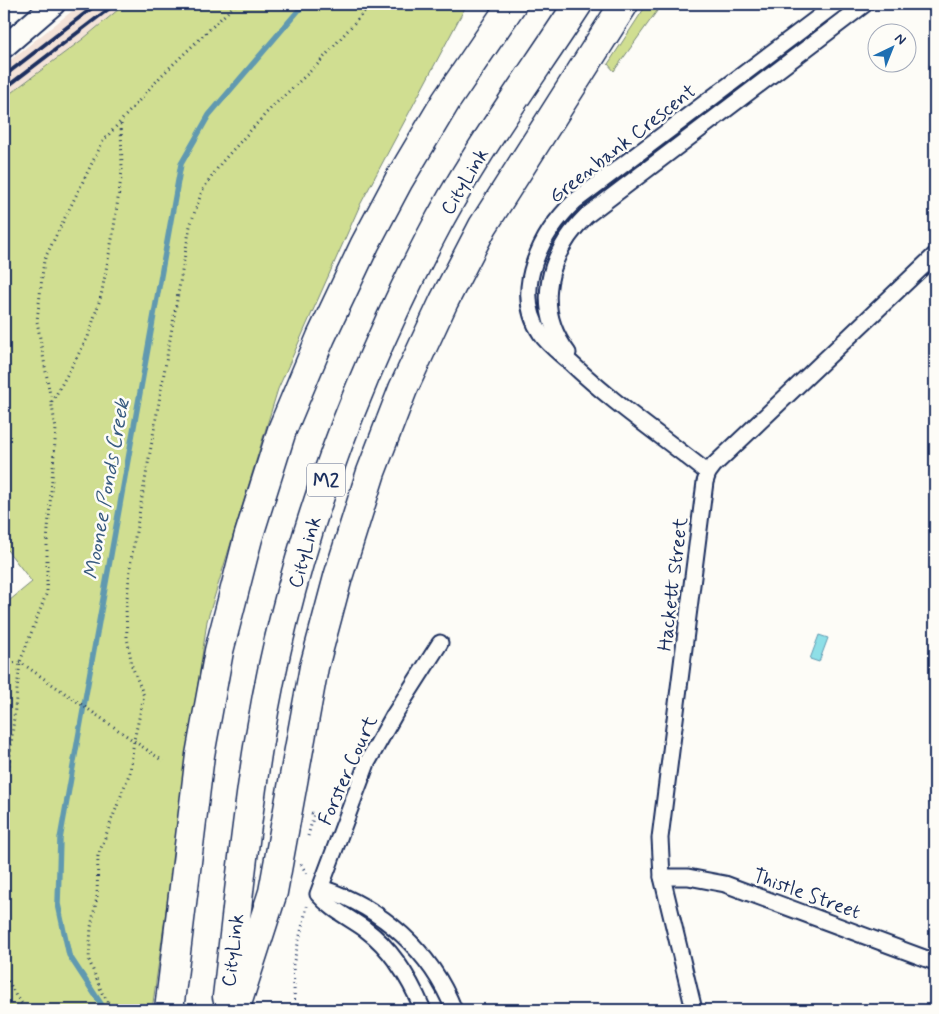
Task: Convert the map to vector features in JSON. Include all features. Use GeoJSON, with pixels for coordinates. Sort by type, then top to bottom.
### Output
{"type":"FeatureCollection","features":[{"type":"Feature","properties":{"kind":"highway"},"geometry":{"type":"LineString","coordinates":[[169,1010],[200,755],[219,652],[248,538],[282,430],[321,337],[365,244],[399,180],[446,101],[512,4]]}},
{"type":"Feature","properties":{"kind":"highway","name":"CityLink"},"geometry":{"type":"LineString","coordinates":[[226,1010],[259,740],[268,695],[303,548],[343,428],[385,330],[430,238],[487,142],[578,4]]}},
{"type":"Feature","properties":{"kind":"highway"},"geometry":{"type":"LineString","coordinates":[[235,1010],[273,892],[310,686],[338,577],[371,472],[403,389],[444,301],[483,226],[624,4]]}},
{"type":"Feature","properties":{"kind":"main road"},"geometry":{"type":"LineString","coordinates":[[4,47],[54,4]]}},
{"type":"Feature","properties":{"kind":"street","name":"Greenbank Crescent"},"geometry":{"type":"LineString","coordinates":[[708,473],[587,378],[541,334],[532,310],[531,278],[534,262],[550,228],[560,215],[597,184],[836,4]]}},
{"type":"Feature","properties":{"kind":"street","name":"Greenbank Crescent"},"geometry":{"type":"LineString","coordinates":[[587,378],[558,340],[552,324],[548,290],[555,259],[564,241],[586,216],[865,4]]}},
{"type":"Feature","properties":{"kind":"street"},"geometry":{"type":"LineString","coordinates":[[708,473],[935,255]]}},
{"type":"Feature","properties":{"kind":"street","name":"Hackett Street"},"geometry":{"type":"LineString","coordinates":[[694,1010],[662,877],[660,838],[705,482],[708,473]]}},
{"type":"Feature","properties":{"kind":"street","name":"Forster Court"},"geometry":{"type":"LineString","coordinates":[[320,891],[367,764],[394,715],[440,643]]}},
{"type":"Feature","properties":{"kind":"street","name":"Thistle Street"},"geometry":{"type":"LineString","coordinates":[[662,877],[688,877],[725,884],[935,962]]}},
{"type":"Feature","properties":{"kind":"street"},"geometry":{"type":"LineString","coordinates":[[320,891],[329,906],[364,928],[386,949],[412,985],[423,1010]]}},
{"type":"Feature","properties":{"kind":"street"},"geometry":{"type":"LineString","coordinates":[[320,891],[362,906],[403,934],[417,948],[433,969],[446,991],[454,1010]]}},
{"type":"Feature","properties":{"kind":"path"},"geometry":{"type":"LineString","coordinates":[[4,810],[20,662],[47,592],[47,542],[56,429],[37,321],[44,260],[103,141],[160,76],[236,4]]}},
{"type":"Feature","properties":{"kind":"path"},"geometry":{"type":"LineString","coordinates":[[114,1010],[102,993],[89,960],[91,927],[97,897],[98,856],[130,772],[134,740],[144,696],[132,666],[127,637],[126,608],[131,560],[190,226],[202,191],[221,163],[271,108],[317,65],[370,4]]}},
{"type":"Feature","properties":{"kind":"path"},"geometry":{"type":"LineString","coordinates":[[52,402],[88,338],[101,296],[113,234],[122,171],[121,120]]}},
{"type":"Feature","properties":{"kind":"path"},"geometry":{"type":"LineString","coordinates":[[4,664],[20,662],[163,761]]}},
{"type":"Feature","properties":{"kind":"path"},"geometry":{"type":"LineString","coordinates":[[295,1010],[293,965],[309,901],[320,891]]}},
{"type":"Feature","properties":{"kind":"path"},"geometry":{"type":"LineString","coordinates":[[4,972],[16,996],[27,1010]]}},
{"type":"Feature","properties":{"kind":"shaded area"},"geometry":{"type":"Polygon","coordinates":[[[81,4],[125,4],[83,39],[4,98],[4,65],[81,4]]]}},
{"type":"Feature","properties":{"kind":"green space"},"geometry":{"type":"Polygon","coordinates":[[[125,4],[467,4],[360,205],[278,389],[207,621],[152,1010],[4,1010],[4,605],[32,582],[4,546],[4,98],[83,39],[125,4]]]}},
{"type":"Feature","properties":{"kind":"green space"},"geometry":{"type":"Polygon","coordinates":[[[647,4],[662,4],[614,71],[608,64],[647,4]]]}},
{"type":"Feature","properties":{"kind":"water"},"geometry":{"type":"Polygon","coordinates":[[[819,635],[828,638],[819,662],[810,659],[819,635]]]}},
{"type":"Feature","properties":{"kind":"waterway","name":"Moonee Ponds Creek"},"geometry":{"type":"LineString","coordinates":[[105,1010],[69,955],[58,904],[60,839],[181,164],[209,115],[304,4]]}},
{"type":"Feature","properties":{"kind":"railway"},"geometry":{"type":"LineString","coordinates":[[4,76],[97,4]]}},
{"type":"Feature","properties":{"kind":"railway"},"geometry":{"type":"LineString","coordinates":[[4,89],[115,4]]}}]}
